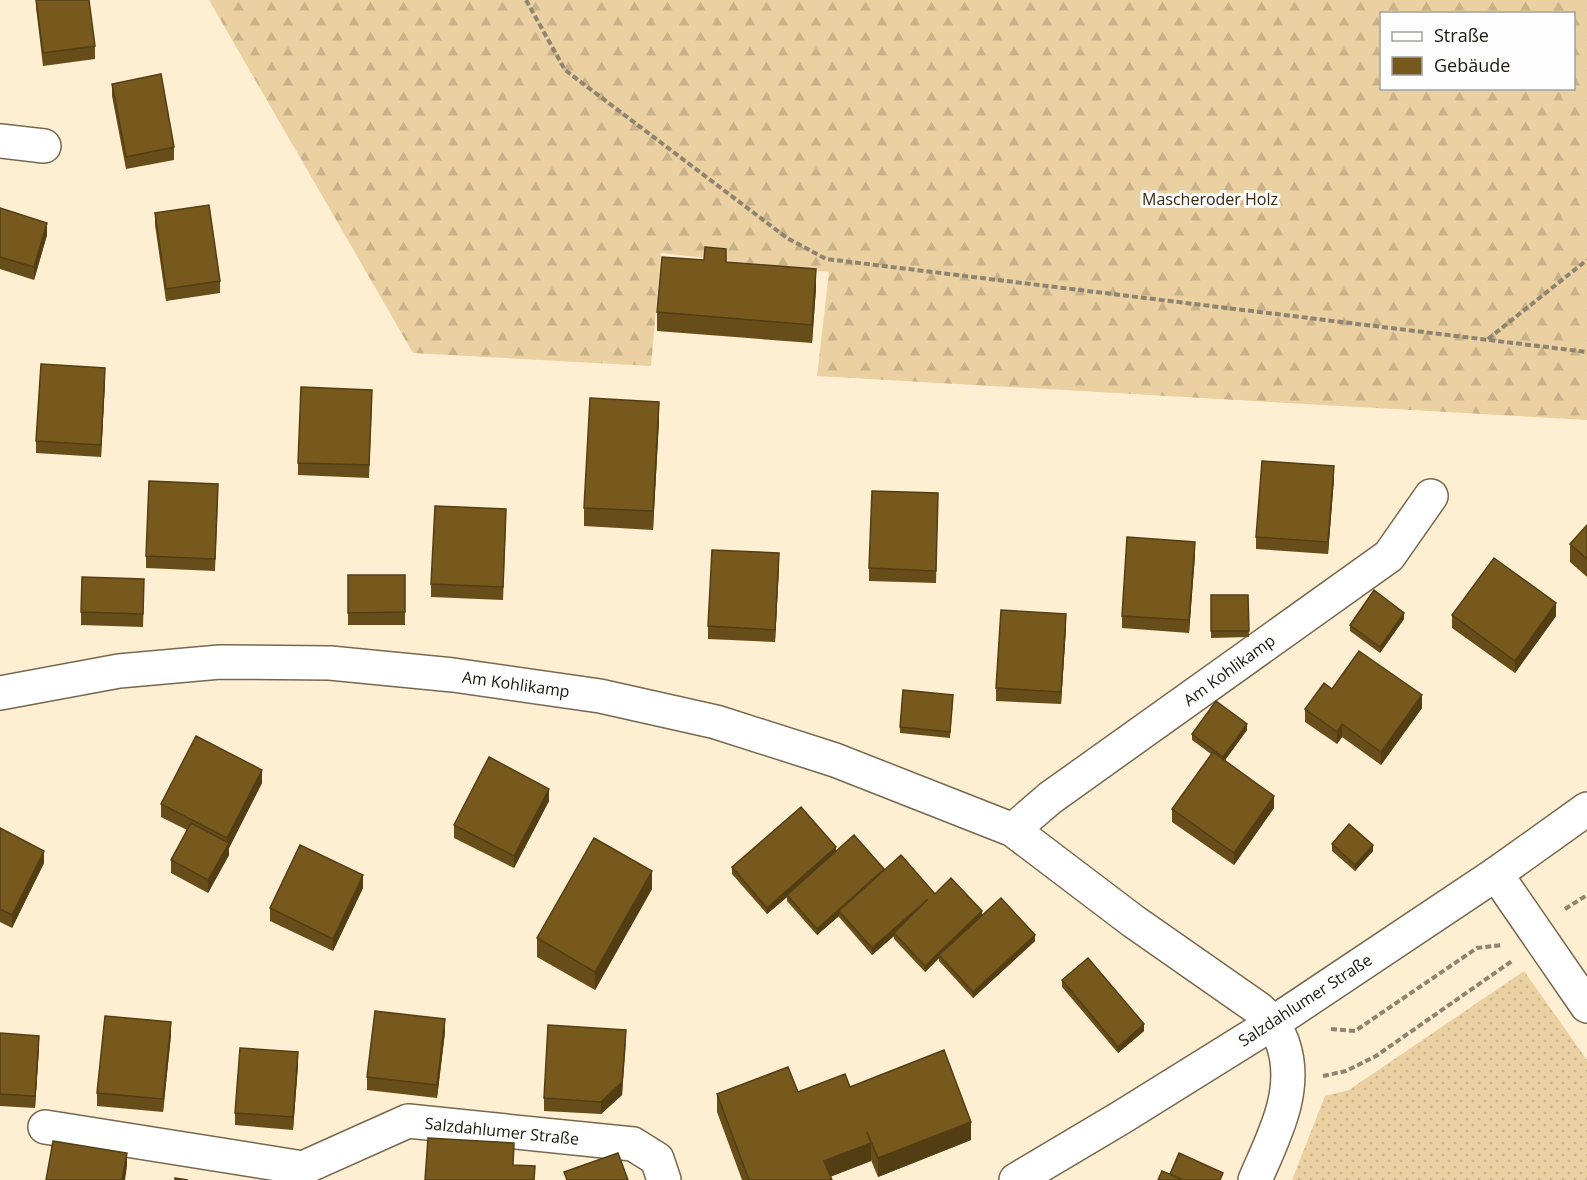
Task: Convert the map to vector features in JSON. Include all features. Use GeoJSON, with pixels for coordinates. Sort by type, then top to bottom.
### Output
{"type":"FeatureCollection","features":[{"type":"Feature","properties":{"kind":"street"},"geometry":{"type":"LineString","coordinates":[[0,141],[44,146]]}},
{"type":"Feature","properties":{"kind":"street","name":"Am Kohlikamp"},"geometry":{"type":"LineString","coordinates":[[1013,830],[1050,798],[1389,556],[1431,496]]}},
{"type":"Feature","properties":{"kind":"street","name":"Am Kohlikamp"},"geometry":{"type":"LineString","coordinates":[[0,693],[119,671],[220,662],[330,663],[464,676],[600,696],[716,722],[835,760],[1013,830],[1133,921],[1259,1009],[1273,1023]]}},
{"type":"Feature","properties":{"kind":"street","name":"Salzdahlumer Straße"},"geometry":{"type":"LineString","coordinates":[[1016,1180],[1273,1023],[1496,874],[1587,809]]}},
{"type":"Feature","properties":{"kind":"street"},"geometry":{"type":"LineString","coordinates":[[1496,874],[1587,1006]]}},
{"type":"Feature","properties":{"kind":"street"},"geometry":{"type":"LineString","coordinates":[[1255,1180],[1278,1126],[1288,1082],[1283,1044],[1273,1023]]}},
{"type":"Feature","properties":{"kind":"street","name":"Salzdahlumer Straße"},"geometry":{"type":"LineString","coordinates":[[45,1126],[303,1168],[408,1121],[633,1144],[657,1160],[664,1180]]}},
{"type":"Feature","properties":{"kind":"path"},"geometry":{"type":"LineString","coordinates":[[526,0],[565,69],[787,238],[826,259],[1587,352]]}},
{"type":"Feature","properties":{"kind":"path"},"geometry":{"type":"LineString","coordinates":[[1487,339],[1587,260]]}},
{"type":"Feature","properties":{"kind":"path"},"geometry":{"type":"LineString","coordinates":[[1273,1023],[1355,1031],[1478,948],[1510,945],[1536,929]]}},
{"type":"Feature","properties":{"kind":"path"},"geometry":{"type":"LineString","coordinates":[[1288,1082],[1346,1071],[1376,1056],[1514,960],[1536,929]]}},
{"type":"Feature","properties":{"kind":"green space","name":"Mascheroder Holz"},"geometry":{"type":"Polygon","coordinates":[[[209,0],[1587,0],[1587,420],[817,376],[829,272],[661,253],[651,366],[413,353],[209,0]]]}},
{"type":"Feature","properties":{"kind":"green space"},"geometry":{"type":"Polygon","coordinates":[[[1524,971],[1587,1060],[1587,1180],[1292,1180],[1325,1096],[1349,1090],[1524,971]]]}},
{"type":"Feature","properties":{"kind":"building"},"geometry":{"type":"Polygon","coordinates":[[[36,0],[89,0],[95,46],[43,53],[36,0]]]}},
{"type":"Feature","properties":{"kind":"building"},"geometry":{"type":"Polygon","coordinates":[[[161,74],[174,147],[126,157],[112,84],[161,74]]]}},
{"type":"Feature","properties":{"kind":"building"},"geometry":{"type":"Polygon","coordinates":[[[209,205],[220,281],[166,289],[155,213],[209,205]]]}},
{"type":"Feature","properties":{"kind":"building"},"geometry":{"type":"Polygon","coordinates":[[[0,208],[47,223],[34,267],[0,257],[0,208]]]}},
{"type":"Feature","properties":{"kind":"building"},"geometry":{"type":"Polygon","coordinates":[[[705,247],[726,249],[726,262],[816,269],[812,325],[657,312],[662,257],[704,260],[705,247]]]}},
{"type":"Feature","properties":{"kind":"building"},"geometry":{"type":"Polygon","coordinates":[[[41,364],[105,368],[101,445],[36,441],[41,364]]]}},
{"type":"Feature","properties":{"kind":"building"},"geometry":{"type":"Polygon","coordinates":[[[301,387],[372,390],[369,465],[298,463],[301,387]]]}},
{"type":"Feature","properties":{"kind":"building"},"geometry":{"type":"Polygon","coordinates":[[[590,398],[659,402],[653,511],[584,508],[590,398]]]}},
{"type":"Feature","properties":{"kind":"building"},"geometry":{"type":"Polygon","coordinates":[[[1262,461],[1334,466],[1328,542],[1256,537],[1262,461]]]}},
{"type":"Feature","properties":{"kind":"building"},"geometry":{"type":"Polygon","coordinates":[[[149,481],[218,484],[215,559],[146,556],[149,481]]]}},
{"type":"Feature","properties":{"kind":"building"},"geometry":{"type":"Polygon","coordinates":[[[872,491],[938,493],[936,571],[869,568],[872,491]]]}},
{"type":"Feature","properties":{"kind":"building"},"geometry":{"type":"Polygon","coordinates":[[[435,506],[506,509],[503,587],[431,584],[435,506]]]}},
{"type":"Feature","properties":{"kind":"building"},"geometry":{"type":"Polygon","coordinates":[[[1587,525],[1587,559],[1570,544],[1587,525]]]}},
{"type":"Feature","properties":{"kind":"building"},"geometry":{"type":"Polygon","coordinates":[[[1127,537],[1195,542],[1189,620],[1122,616],[1127,537]]]}},
{"type":"Feature","properties":{"kind":"building"},"geometry":{"type":"Polygon","coordinates":[[[712,550],[779,553],[775,630],[708,626],[712,550]]]}},
{"type":"Feature","properties":{"kind":"building"},"geometry":{"type":"Polygon","coordinates":[[[1494,558],[1556,603],[1515,661],[1452,615],[1494,558]]]}},
{"type":"Feature","properties":{"kind":"building"},"geometry":{"type":"Polygon","coordinates":[[[348,575],[405,575],[405,612],[348,613],[348,575]]]}},
{"type":"Feature","properties":{"kind":"building"},"geometry":{"type":"Polygon","coordinates":[[[82,577],[144,579],[143,614],[81,612],[82,577]]]}},
{"type":"Feature","properties":{"kind":"building"},"geometry":{"type":"Polygon","coordinates":[[[1374,590],[1404,613],[1380,647],[1350,625],[1374,590]]]}},
{"type":"Feature","properties":{"kind":"building"},"geometry":{"type":"Polygon","coordinates":[[[1211,595],[1248,595],[1249,631],[1211,631],[1211,595]]]}},
{"type":"Feature","properties":{"kind":"building"},"geometry":{"type":"Polygon","coordinates":[[[1001,610],[1066,614],[1061,692],[996,688],[1001,610]]]}},
{"type":"Feature","properties":{"kind":"building"},"geometry":{"type":"Polygon","coordinates":[[[1359,651],[1422,695],[1381,752],[1342,724],[1337,732],[1305,709],[1324,683],[1332,689],[1359,651]]]}},
{"type":"Feature","properties":{"kind":"building"},"geometry":{"type":"Polygon","coordinates":[[[903,690],[953,695],[950,732],[900,727],[903,690]]]}},
{"type":"Feature","properties":{"kind":"building"},"geometry":{"type":"Polygon","coordinates":[[[1216,701],[1247,724],[1223,757],[1192,734],[1216,701]]]}},
{"type":"Feature","properties":{"kind":"building"},"geometry":{"type":"Polygon","coordinates":[[[196,736],[262,770],[227,838],[161,804],[196,736]]]}},
{"type":"Feature","properties":{"kind":"building"},"geometry":{"type":"Polygon","coordinates":[[[1213,752],[1274,796],[1234,853],[1172,809],[1213,752]]]}},
{"type":"Feature","properties":{"kind":"building"},"geometry":{"type":"Polygon","coordinates":[[[489,757],[549,789],[514,856],[454,825],[489,757]]]}},
{"type":"Feature","properties":{"kind":"building"},"geometry":{"type":"Polygon","coordinates":[[[801,807],[836,847],[767,908],[732,867],[801,807]]]}},
{"type":"Feature","properties":{"kind":"building"},"geometry":{"type":"Polygon","coordinates":[[[191,823],[229,843],[208,880],[171,860],[191,823]]]}},
{"type":"Feature","properties":{"kind":"building"},"geometry":{"type":"Polygon","coordinates":[[[1349,824],[1373,845],[1355,865],[1332,844],[1349,824]]]}},
{"type":"Feature","properties":{"kind":"building"},"geometry":{"type":"Polygon","coordinates":[[[0,828],[44,851],[12,915],[0,909],[0,828]]]}},
{"type":"Feature","properties":{"kind":"building"},"geometry":{"type":"Polygon","coordinates":[[[854,835],[884,869],[817,929],[787,895],[854,835]]]}},
{"type":"Feature","properties":{"kind":"building"},"geometry":{"type":"Polygon","coordinates":[[[594,838],[652,871],[595,972],[537,938],[594,838]]]}},
{"type":"Feature","properties":{"kind":"building"},"geometry":{"type":"Polygon","coordinates":[[[300,845],[363,875],[333,939],[270,908],[300,845]]]}},
{"type":"Feature","properties":{"kind":"building"},"geometry":{"type":"Polygon","coordinates":[[[901,855],[935,894],[951,878],[982,911],[925,966],[894,933],[928,899],[872,948],[839,911],[901,855]]]}},
{"type":"Feature","properties":{"kind":"building"},"geometry":{"type":"Polygon","coordinates":[[[1001,898],[1035,935],[973,992],[939,955],[1001,898]]]}},
{"type":"Feature","properties":{"kind":"building"},"geometry":{"type":"Polygon","coordinates":[[[1088,958],[1144,1024],[1118,1047],[1062,980],[1088,958]]]}},
{"type":"Feature","properties":{"kind":"building"},"geometry":{"type":"Polygon","coordinates":[[[375,1011],[445,1019],[437,1085],[367,1077],[375,1011]]]}},
{"type":"Feature","properties":{"kind":"building"},"geometry":{"type":"Polygon","coordinates":[[[105,1016],[171,1022],[163,1099],[97,1093],[105,1016]]]}},
{"type":"Feature","properties":{"kind":"building"},"geometry":{"type":"Polygon","coordinates":[[[548,1025],[626,1030],[622,1082],[601,1102],[544,1098],[548,1025]]]}},
{"type":"Feature","properties":{"kind":"building"},"geometry":{"type":"Polygon","coordinates":[[[0,1033],[39,1036],[35,1096],[0,1094],[0,1033]]]}},
{"type":"Feature","properties":{"kind":"building"},"geometry":{"type":"Polygon","coordinates":[[[240,1048],[298,1052],[293,1117],[235,1113],[240,1048]]]}},
{"type":"Feature","properties":{"kind":"building"},"geometry":{"type":"Polygon","coordinates":[[[944,1050],[971,1122],[878,1158],[867,1132],[871,1143],[824,1161],[832,1180],[749,1180],[717,1094],[788,1067],[798,1092],[845,1074],[850,1087],[944,1050]]]}},
{"type":"Feature","properties":{"kind":"building"},"geometry":{"type":"Polygon","coordinates":[[[428,1138],[514,1143],[513,1165],[535,1166],[534,1180],[425,1180],[428,1138]]]}},
{"type":"Feature","properties":{"kind":"building"},"geometry":{"type":"Polygon","coordinates":[[[53,1141],[127,1153],[122,1180],[46,1180],[53,1141]]]}},
{"type":"Feature","properties":{"kind":"building"},"geometry":{"type":"Polygon","coordinates":[[[618,1153],[628,1180],[567,1180],[564,1172],[618,1153]]]}},
{"type":"Feature","properties":{"kind":"building"},"geometry":{"type":"Polygon","coordinates":[[[1179,1153],[1223,1173],[1220,1180],[1183,1180],[1170,1174],[1179,1153]]]}},
{"type":"Feature","properties":{"kind":"building"},"geometry":{"type":"Polygon","coordinates":[[[1162,1171],[1183,1180],[1158,1180],[1162,1171]]]}}]}
